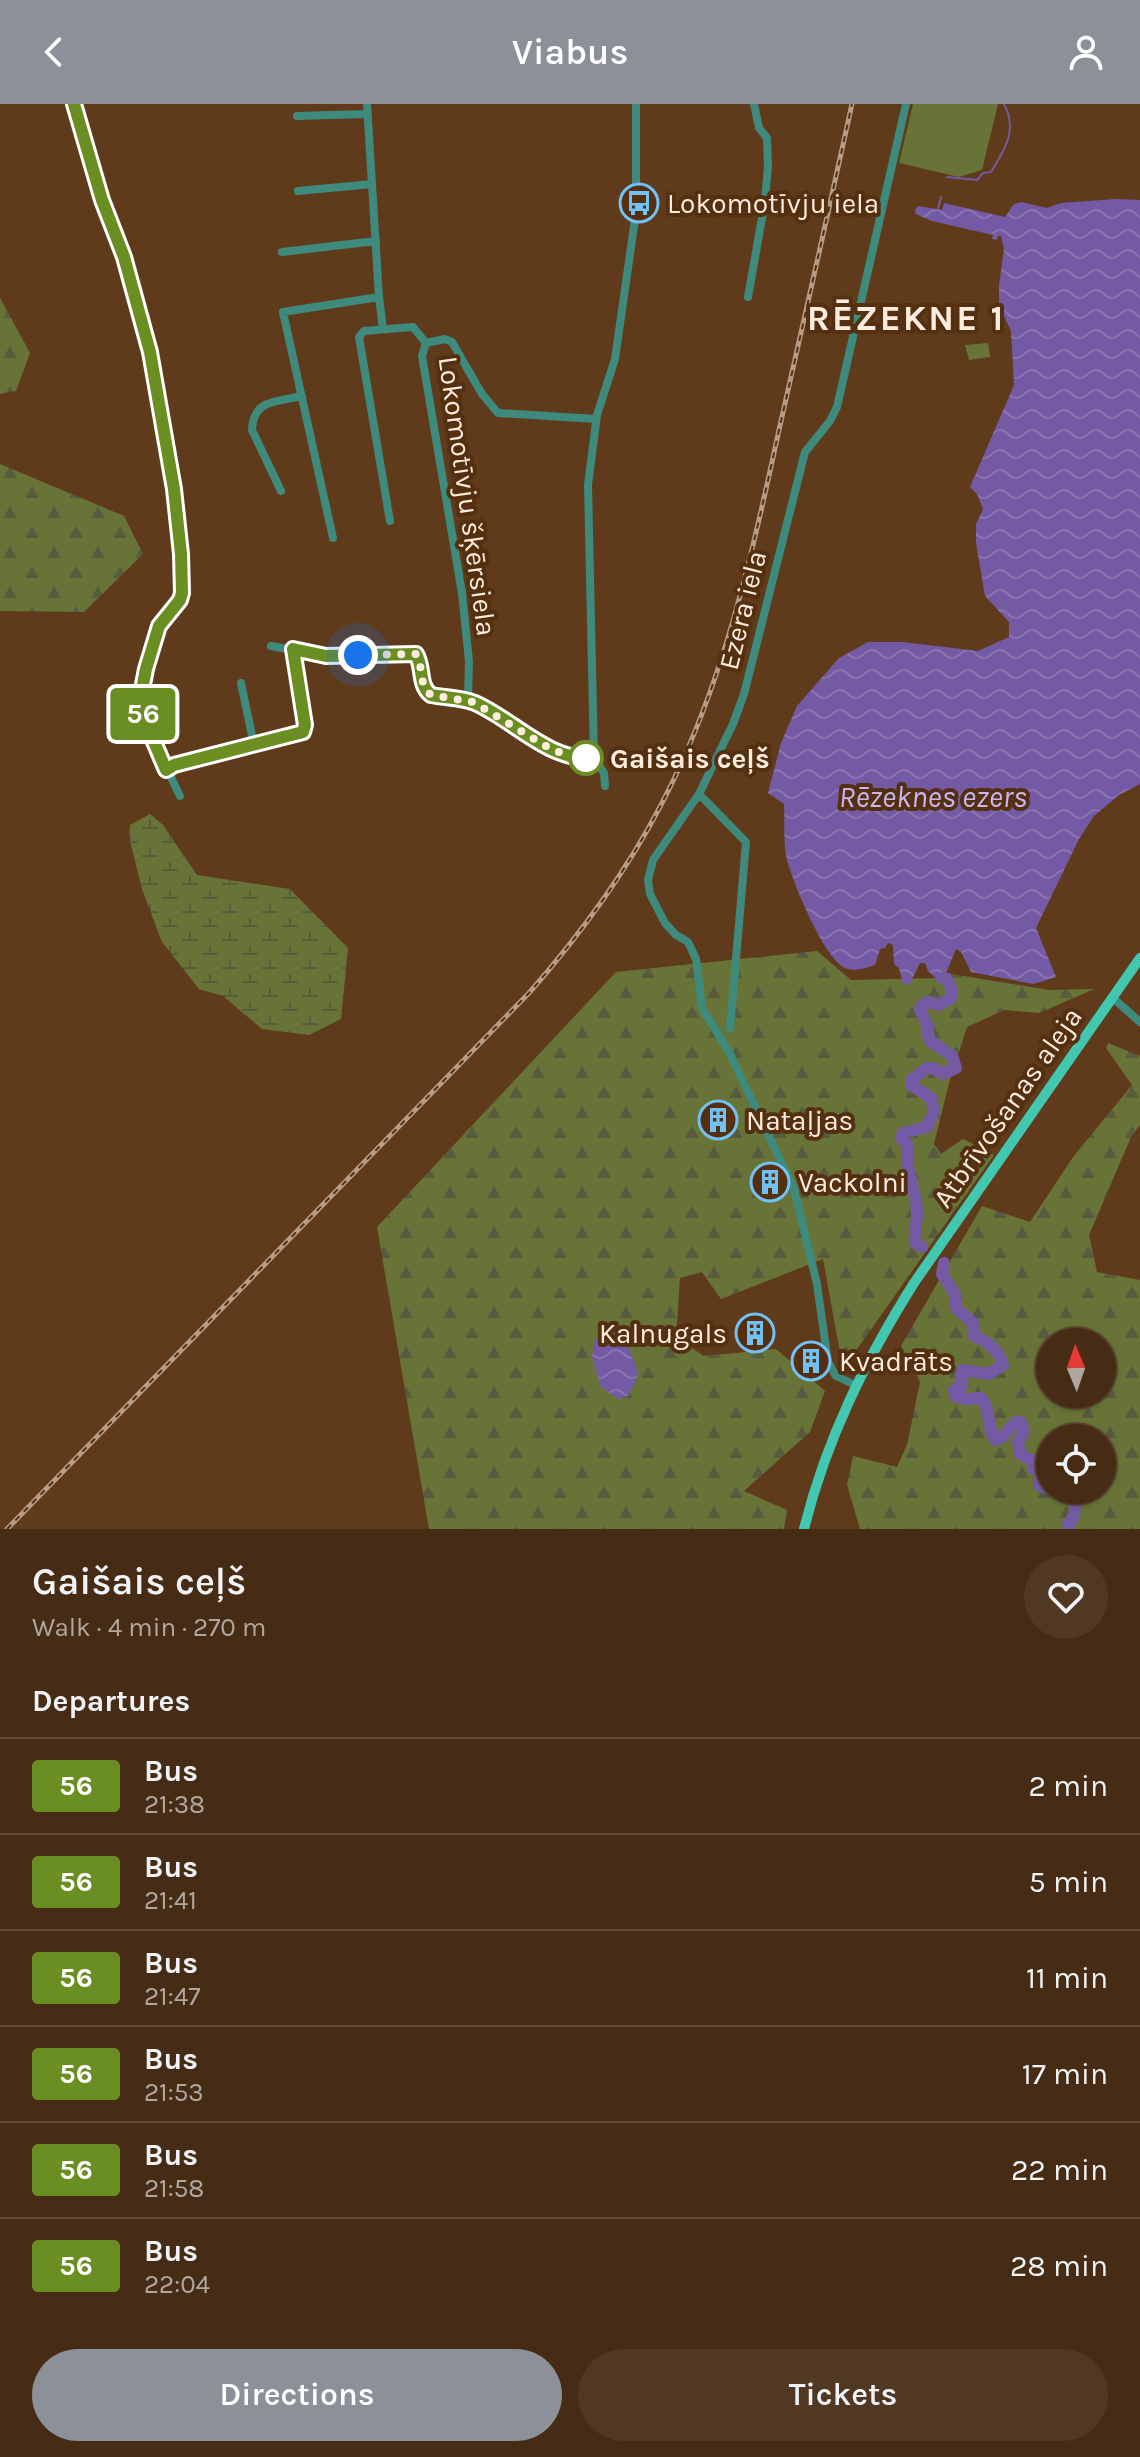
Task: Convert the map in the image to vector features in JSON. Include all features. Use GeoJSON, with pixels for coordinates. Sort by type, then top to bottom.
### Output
{"type":"FeatureCollection","features":[{"type":"Feature","properties":{"kind":"main road","name":"Atbrīvošanas aleja"},"geometry":{"type":"LineString","coordinates":[[804,1529],[835,1431],[883,1331],[1140,958]]}},
{"type":"Feature","properties":{"kind":"street"},"geometry":{"type":"LineString","coordinates":[[74,104],[102,200],[124,257],[150,352],[174,489],[182,593],[159,626],[141,695],[143,716],[180,796]]}},
{"type":"Feature","properties":{"kind":"street"},"geometry":{"type":"LineString","coordinates":[[605,786],[604,773],[594,758],[587,509],[596,419],[615,359],[636,212],[636,104]]}},
{"type":"Feature","properties":{"kind":"street"},"geometry":{"type":"LineString","coordinates":[[748,297],[768,166],[767,138],[759,128],[754,104]]}},
{"type":"Feature","properties":{"kind":"street","name":"Ezera iela"},"geometry":{"type":"LineString","coordinates":[[855,1385],[836,1376],[828,1362],[817,1284],[794,1189],[729,1052],[702,1008],[696,959],[688,942],[665,923],[650,894],[648,880],[653,860],[699,794],[744,694],[805,452],[830,421],[837,407],[906,104]]}},
{"type":"Feature","properties":{"kind":"street"},"geometry":{"type":"LineString","coordinates":[[297,116],[367,109],[383,329],[364,331],[359,339],[390,521]]}},
{"type":"Feature","properties":{"kind":"street"},"geometry":{"type":"LineString","coordinates":[[298,191],[372,184]]}},
{"type":"Feature","properties":{"kind":"street"},"geometry":{"type":"LineString","coordinates":[[282,252],[376,241]]}},
{"type":"Feature","properties":{"kind":"street"},"geometry":{"type":"LineString","coordinates":[[333,538],[283,312],[379,297]]}},
{"type":"Feature","properties":{"kind":"street","name":"Lokomotīvju šķērsiela"},"geometry":{"type":"LineString","coordinates":[[383,329],[413,327],[426,343]]}},
{"type":"Feature","properties":{"kind":"street","name":"Lokomotīvju šķērsiela"},"geometry":{"type":"LineString","coordinates":[[426,343],[445,339],[452,342],[490,406],[498,413],[596,419]]}},
{"type":"Feature","properties":{"kind":"street","name":"Lokomotīvju šķērsiela"},"geometry":{"type":"LineString","coordinates":[[426,343],[422,356],[443,474],[469,656],[468,700]]}},
{"type":"Feature","properties":{"kind":"street"},"geometry":{"type":"LineString","coordinates":[[281,491],[252,430],[252,420],[263,405],[302,396]]}},
{"type":"Feature","properties":{"kind":"street"},"geometry":{"type":"LineString","coordinates":[[271,646],[326,656],[416,654],[426,692],[468,700],[510,722],[554,751],[580,758],[594,758]]}},
{"type":"Feature","properties":{"kind":"street"},"geometry":{"type":"LineString","coordinates":[[166,770],[174,765],[304,730],[293,649]]}},
{"type":"Feature","properties":{"kind":"street"},"geometry":{"type":"LineString","coordinates":[[241,683],[254,745]]}},
{"type":"Feature","properties":{"kind":"street"},"geometry":{"type":"LineString","coordinates":[[699,794],[746,842],[730,1029]]}},
{"type":"Feature","properties":{"kind":"street"},"geometry":{"type":"LineString","coordinates":[[1113,998],[1140,1022]]}},
{"type":"Feature","properties":{"kind":"green space"},"geometry":{"type":"Polygon","coordinates":[[[913,104],[998,104],[982,170],[959,177],[899,163],[913,104]]]}},
{"type":"Feature","properties":{"kind":"green space"},"geometry":{"type":"Polygon","coordinates":[[[0,298],[30,353],[16,391],[0,394],[0,298]]]}},
{"type":"Feature","properties":{"kind":"green space"},"geometry":{"type":"Polygon","coordinates":[[[988,343],[990,357],[969,360],[965,345],[988,343]]]}},
{"type":"Feature","properties":{"kind":"green space"},"geometry":{"type":"Polygon","coordinates":[[[0,464],[124,516],[143,554],[84,612],[0,611],[0,464]]]}},
{"type":"Feature","properties":{"kind":"green space"},"geometry":{"type":"Polygon","coordinates":[[[150,814],[163,825],[197,875],[290,889],[348,948],[341,1019],[309,1035],[262,1029],[223,996],[199,989],[162,942],[142,889],[129,837],[130,825],[150,814]]]}},
{"type":"Feature","properties":{"kind":"green space"},"geometry":{"type":"Polygon","coordinates":[[[817,951],[851,980],[942,978],[946,973],[1049,990],[1094,989],[1039,1013],[1004,1010],[967,1027],[934,1144],[941,1154],[963,1139],[994,1155],[843,1369],[823,1259],[721,1299],[702,1272],[680,1278],[676,1338],[704,1356],[776,1349],[825,1391],[810,1432],[744,1491],[787,1510],[784,1529],[429,1529],[377,1227],[616,972],[817,951]]]}},
{"type":"Feature","properties":{"kind":"green space"},"geometry":{"type":"Polygon","coordinates":[[[1108,1043],[1140,1056],[1140,1125],[1131,1137],[1089,1235],[1097,1272],[1140,1280],[1140,1529],[860,1529],[847,1485],[853,1456],[897,1467],[907,1445],[920,1382],[901,1346],[982,1206],[1030,1222],[1073,1157],[1132,1085],[1106,1048],[1108,1043]]]}},
{"type":"Feature","properties":{"kind":"water","name":"Rēzeknes ezers"},"geometry":{"type":"Polygon","coordinates":[[[1140,200],[1140,784],[1119,795],[1094,816],[1079,839],[1036,928],[1056,977],[1033,984],[971,972],[961,952],[956,949],[942,978],[936,978],[925,963],[920,963],[909,985],[903,984],[899,968],[894,964],[893,945],[888,943],[880,949],[875,965],[857,970],[845,968],[828,950],[802,902],[787,860],[784,804],[768,793],[781,743],[797,706],[839,658],[868,642],[902,642],[978,651],[1009,637],[1009,622],[985,596],[976,543],[976,524],[983,509],[977,494],[970,487],[1014,385],[1011,331],[999,305],[1004,249],[1001,236],[997,240],[992,239],[993,235],[932,221],[916,214],[915,210],[918,206],[942,210],[944,203],[1005,217],[1014,204],[1021,202],[1047,208],[1061,203],[1140,200]]]}},
{"type":"Feature","properties":{"kind":"water"},"geometry":{"type":"Polygon","coordinates":[[[617,1331],[628,1347],[637,1372],[628,1396],[618,1399],[601,1387],[592,1358],[594,1342],[603,1333],[617,1331]]]}},
{"type":"Feature","properties":{"kind":"waterway"},"geometry":{"type":"LineString","coordinates":[[947,177],[977,180],[983,173],[991,172],[1010,131],[1004,104]]}},
{"type":"Feature","properties":{"kind":"waterway"},"geometry":{"type":"LineString","coordinates":[[938,209],[941,197]]}},
{"type":"Feature","properties":{"kind":"waterway"},"geometry":{"type":"LineString","coordinates":[[922,1247],[915,1243],[917,1208],[908,1164],[908,1146],[901,1138],[903,1133],[927,1127],[934,1111],[931,1098],[911,1085],[911,1080],[927,1068],[943,1074],[956,1068],[952,1056],[929,1040],[920,1009],[923,1004],[939,1005],[951,998],[947,979],[942,978]]}},
{"type":"Feature","properties":{"kind":"waterway"},"geometry":{"type":"LineString","coordinates":[[944,1263],[942,1274],[955,1294],[956,1308],[974,1324],[974,1336],[992,1347],[1003,1365],[988,1374],[963,1370],[962,1386],[954,1390],[956,1397],[981,1398],[987,1408],[995,1440],[1016,1422],[1021,1422],[1023,1434],[1018,1441],[1020,1454],[1033,1461],[1033,1468],[1036,1468]]}},
{"type":"Feature","properties":{"kind":"waterway"},"geometry":{"type":"LineString","coordinates":[[1069,1529],[1076,1504]]}},
{"type":"Feature","properties":{"kind":"railway"},"geometry":{"type":"LineString","coordinates":[[7,1529],[529,993],[601,903],[647,831],[702,715],[733,622],[852,104]]}},
{"type":"Feature","properties":{"kind":"bus line","name":"56"},"geometry":{"type":"LineString","coordinates":[[74,104],[102,200],[124,257],[153,363],[174,489],[182,593],[175,608],[159,626],[141,695],[143,716],[166,770],[174,765],[303,732],[305,725],[293,649],[326,656],[416,654],[423,685],[431,695],[468,700],[510,722],[554,751],[580,758],[594,758]]}},
{"type":"Feature","properties":{"kind":"place","name":"Lokomotīvju iela"},"geometry":{"type":"Point","coordinates":[639,203]}},
{"type":"Feature","properties":{"kind":"place","name":"Gaišais ceļš"},"geometry":{"type":"Point","coordinates":[586,758]}},
{"type":"Feature","properties":{"kind":"place","name":"Nataļjas"},"geometry":{"type":"Point","coordinates":[718,1120]}},
{"type":"Feature","properties":{"kind":"place","name":"Vackolni"},"geometry":{"type":"Point","coordinates":[770,1182]}},
{"type":"Feature","properties":{"kind":"place","name":"Kalnugals"},"geometry":{"type":"Point","coordinates":[755,1333]}},
{"type":"Feature","properties":{"kind":"place","name":"Kvadrāts"},"geometry":{"type":"Point","coordinates":[811,1361]}},
{"type":"Feature","properties":{"kind":"district","name":"RĒZEKNE 1"},"geometry":{"type":"Point","coordinates":[906,317]}},
{"type":"Feature","properties":{"kind":"route"},"geometry":{"type":"LineString","coordinates":[[358,655],[416,654],[426,692],[473,702],[554,751],[586,758]]}}]}
